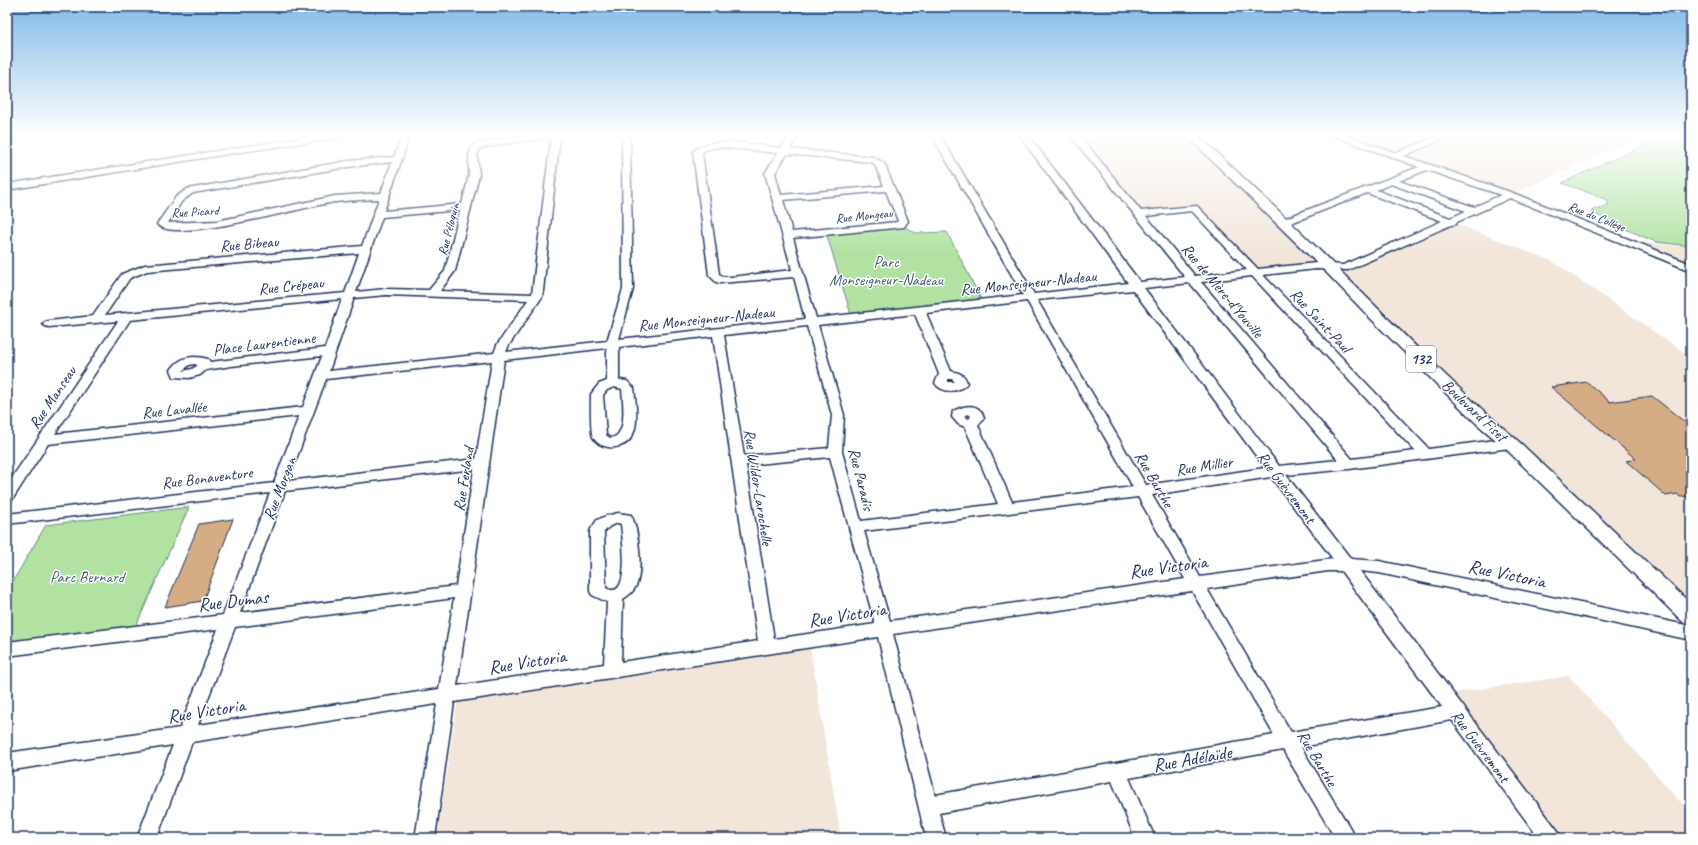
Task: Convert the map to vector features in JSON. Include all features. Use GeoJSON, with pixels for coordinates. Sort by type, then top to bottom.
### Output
{"type":"FeatureCollection","features":[{"type":"Feature","properties":{"kind":"main road","name":"Boulevard Fiset"},"geometry":{"type":"LineString","coordinates":[[1232,174],[1329,267],[1388,328],[1483,420],[1510,443],[1691,618]]}},
{"type":"Feature","properties":{"kind":"street"},"geometry":{"type":"LineString","coordinates":[[7,187],[89,174]]}},
{"type":"Feature","properties":{"kind":"street","name":"Rue Picard"},"geometry":{"type":"LineString","coordinates":[[286,174],[190,191],[179,199],[162,224],[170,227],[212,224],[264,215],[335,199],[384,196]]}},
{"type":"Feature","properties":{"kind":"street","name":"Rue Morgan"},"geometry":{"type":"LineString","coordinates":[[147,838],[321,376],[392,174]]}},
{"type":"Feature","properties":{"kind":"street","name":"Rue Péloquin"},"geometry":{"type":"LineString","coordinates":[[432,294],[450,271],[474,174]]}},
{"type":"Feature","properties":{"kind":"street","name":"Rue Ferland"},"geometry":{"type":"LineString","coordinates":[[425,838],[498,358],[502,345],[536,297],[540,284],[552,174]]}},
{"type":"Feature","properties":{"kind":"street"},"geometry":{"type":"LineString","coordinates":[[613,383],[613,344],[620,313],[628,289],[626,174]]}},
{"type":"Feature","properties":{"kind":"street","name":"Rue Mongeau"},"geometry":{"type":"LineString","coordinates":[[699,174],[714,275],[720,280],[731,280],[797,273]]}},
{"type":"Feature","properties":{"kind":"street","name":"Rue Paradis"},"geometry":{"type":"LineString","coordinates":[[770,174],[838,415],[835,452],[884,629],[936,838]]}},
{"type":"Feature","properties":{"kind":"street","name":"Rue Mongeau"},"geometry":{"type":"LineString","coordinates":[[787,236],[900,225],[903,221],[884,174]]}},
{"type":"Feature","properties":{"kind":"street","name":"Rue Barthe"},"geometry":{"type":"LineString","coordinates":[[959,174],[1287,741],[1346,838]]}},
{"type":"Feature","properties":{"kind":"street","name":"Rue Guèvremont"},"geometry":{"type":"LineString","coordinates":[[1053,174],[1551,838]]}},
{"type":"Feature","properties":{"kind":"street","name":"Rue de Mère-d'Youville"},"geometry":{"type":"LineString","coordinates":[[1106,174],[1193,280],[1349,464]]}},
{"type":"Feature","properties":{"kind":"street"},"geometry":{"type":"LineString","coordinates":[[1282,223],[1407,174]]}},
{"type":"Feature","properties":{"kind":"street","name":"Rue du Collège"},"geometry":{"type":"LineString","coordinates":[[1448,174],[1510,195],[1691,268]]}},
{"type":"Feature","properties":{"kind":"street"},"geometry":{"type":"LineString","coordinates":[[1391,181],[1475,211]]}},
{"type":"Feature","properties":{"kind":"street"},"geometry":{"type":"LineString","coordinates":[[777,198],[889,188]]}},
{"type":"Feature","properties":{"kind":"street"},"geometry":{"type":"LineString","coordinates":[[1368,190],[1452,222]]}},
{"type":"Feature","properties":{"kind":"street","name":"Rue Monseigneur-Nadeau"},"geometry":{"type":"LineString","coordinates":[[321,376],[498,358],[718,332],[1316,266],[1344,268],[1452,222],[1510,195]]}},
{"type":"Feature","properties":{"kind":"street"},"geometry":{"type":"LineString","coordinates":[[378,214],[466,207]]}},
{"type":"Feature","properties":{"kind":"street","name":"Rue Saint-Paul"},"geometry":{"type":"LineString","coordinates":[[1139,214],[1194,208],[1426,454]]}},
{"type":"Feature","properties":{"kind":"street","name":"Rue Bibeau"},"geometry":{"type":"LineString","coordinates":[[96,320],[126,276],[154,267],[366,249]]}},
{"type":"Feature","properties":{"kind":"street","name":"Rue Crépeau"},"geometry":{"type":"LineString","coordinates":[[49,324],[386,292],[536,297]]}},
{"type":"Feature","properties":{"kind":"street"},"geometry":{"type":"LineString","coordinates":[[919,310],[946,375]]}},
{"type":"Feature","properties":{"kind":"street","name":"Rue Manseau"},"geometry":{"type":"LineString","coordinates":[[7,496],[126,317]]}},
{"type":"Feature","properties":{"kind":"street","name":"Rue Wildor-Larochelle"},"geometry":{"type":"LineString","coordinates":[[718,332],[767,647]]}},
{"type":"Feature","properties":{"kind":"street","name":"Place Laurentienne"},"geometry":{"type":"LineString","coordinates":[[203,367],[231,362],[330,351]]}},
{"type":"Feature","properties":{"kind":"street","name":"Rue Lavallée"},"geometry":{"type":"LineString","coordinates":[[44,440],[308,411]]}},
{"type":"Feature","properties":{"kind":"street"},"geometry":{"type":"LineString","coordinates":[[970,423],[1007,508]]}},
{"type":"Feature","properties":{"kind":"street","name":"Rue Millier"},"geometry":{"type":"LineString","coordinates":[[856,527],[1143,491],[1276,471],[1349,464],[1510,443]]}},
{"type":"Feature","properties":{"kind":"street"},"geometry":{"type":"LineString","coordinates":[[738,461],[835,452]]}},
{"type":"Feature","properties":{"kind":"street","name":"Rue Bonaventure"},"geometry":{"type":"LineString","coordinates":[[7,519],[483,463]]}},
{"type":"Feature","properties":{"kind":"street"},"geometry":{"type":"LineString","coordinates":[[618,518],[626,519],[628,524],[631,575],[629,584],[626,588],[615,596],[607,597],[598,592],[597,532],[598,527],[604,523],[618,518]]}},
{"type":"Feature","properties":{"kind":"street","name":"Rue Victoria"},"geometry":{"type":"LineString","coordinates":[[7,762],[884,629],[1328,565],[1361,565],[1385,569],[1691,633]]}},
{"type":"Feature","properties":{"kind":"street","name":"Rue Dumas"},"geometry":{"type":"LineString","coordinates":[[7,649],[463,591]]}},
{"type":"Feature","properties":{"kind":"street"},"geometry":{"type":"LineString","coordinates":[[612,670],[615,596]]}},
{"type":"Feature","properties":{"kind":"street","name":"Rue Adélaïde"},"geometry":{"type":"LineString","coordinates":[[928,806],[1456,712]]}},
{"type":"Feature","properties":{"kind":"street"},"geometry":{"type":"LineString","coordinates":[[1117,772],[1145,838]]}},
{"type":"Feature","properties":{"kind":"shaded area"},"geometry":{"type":"Polygon","coordinates":[[[1109,174],[1227,174],[1329,267],[1255,273],[1194,208],[1139,214],[1109,174]]]}},
{"type":"Feature","properties":{"kind":"shaded area"},"geometry":{"type":"Polygon","coordinates":[[[1451,174],[1556,174],[1510,195],[1451,174]]]}},
{"type":"Feature","properties":{"kind":"shaded area"},"geometry":{"type":"Polygon","coordinates":[[[1452,222],[1552,261],[1691,357],[1691,617],[1329,267],[1344,268],[1452,222]]]}},
{"type":"Feature","properties":{"kind":"shaded area"},"geometry":{"type":"Polygon","coordinates":[[[1638,242],[1691,247],[1691,263],[1638,242]]]}},
{"type":"Feature","properties":{"kind":"shaded area"},"geometry":{"type":"Polygon","coordinates":[[[810,646],[841,838],[437,838],[458,698],[810,646]]]}},
{"type":"Feature","properties":{"kind":"shaded area"},"geometry":{"type":"Polygon","coordinates":[[[1569,676],[1691,814],[1691,838],[1553,838],[1445,694],[1569,676]]]}},
{"type":"Feature","properties":{"kind":"green space"},"geometry":{"type":"Polygon","coordinates":[[[1580,174],[1691,174],[1691,246],[1656,242],[1609,222],[1591,211],[1608,205],[1608,200],[1562,183],[1580,174]]]}},
{"type":"Feature","properties":{"kind":"green space","name":"Parc Monseigneur-Nadeau"},"geometry":{"type":"Polygon","coordinates":[[[900,225],[916,233],[947,232],[983,303],[852,318],[826,232],[900,225]]]}},
{"type":"Feature","properties":{"kind":"green space","name":"Parc Bernard"},"geometry":{"type":"Polygon","coordinates":[[[189,507],[136,626],[7,644],[7,591],[46,525],[189,507]]]}},
{"type":"Feature","properties":{"kind":"building"},"geometry":{"type":"Polygon","coordinates":[[[1587,382],[1610,402],[1652,396],[1691,427],[1691,496],[1680,497],[1677,494],[1666,496],[1626,461],[1636,459],[1551,387],[1587,382]]]}},
{"type":"Feature","properties":{"kind":"building"},"geometry":{"type":"Polygon","coordinates":[[[233,519],[203,601],[165,607],[199,524],[233,519]]]}}]}
